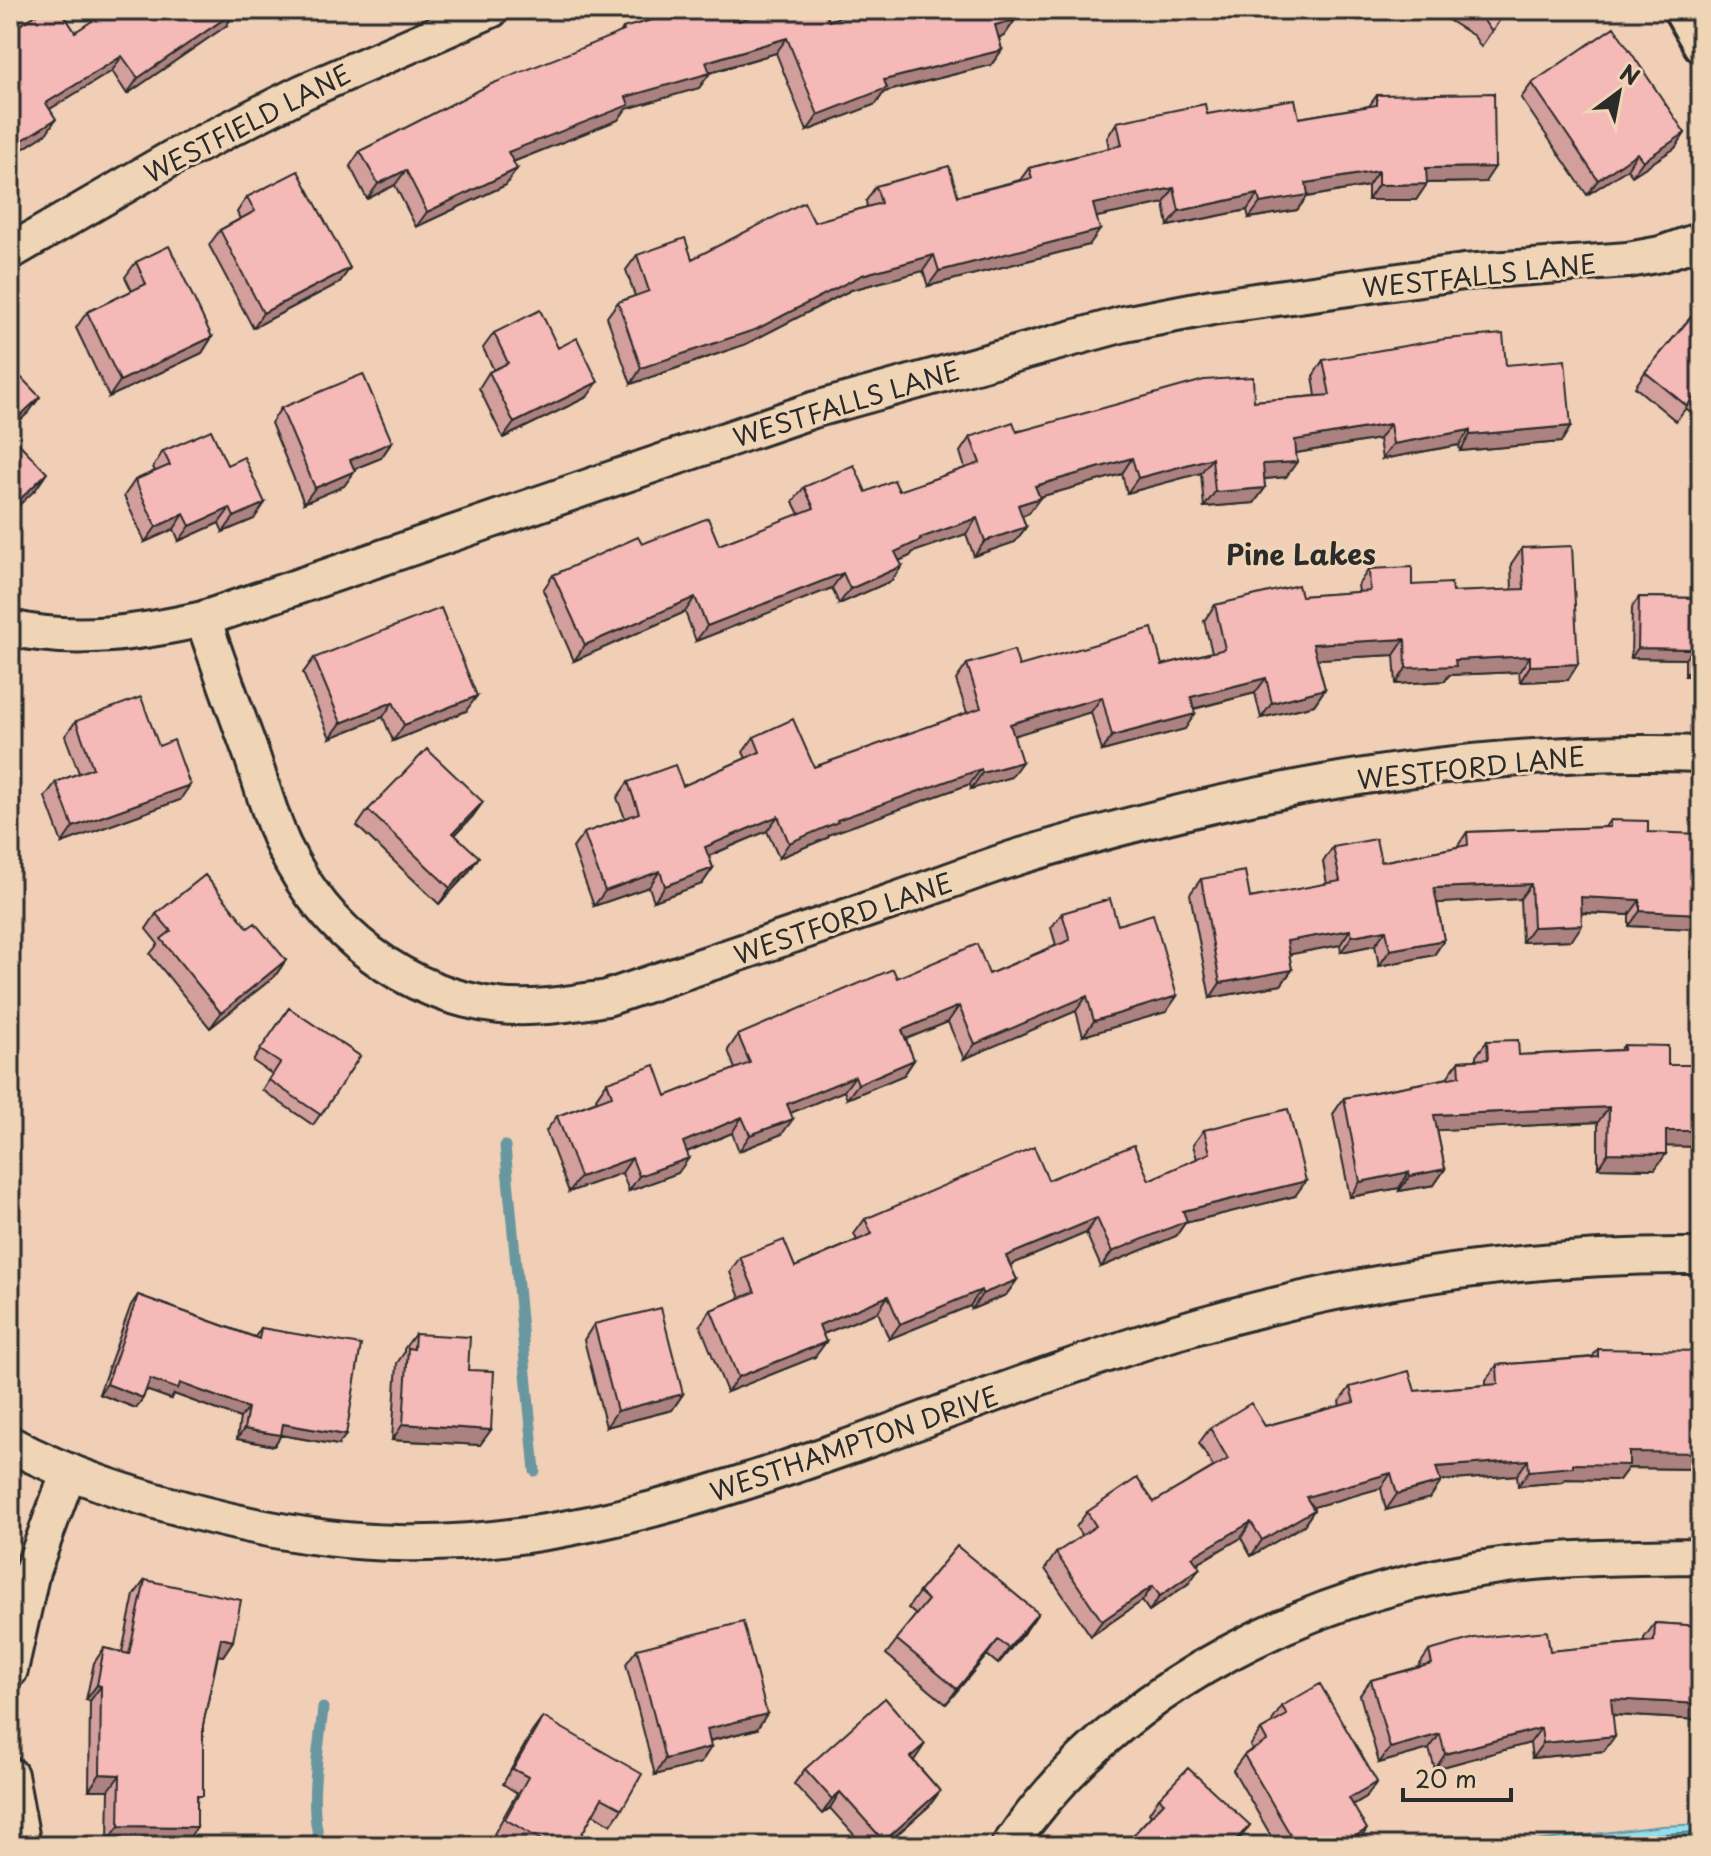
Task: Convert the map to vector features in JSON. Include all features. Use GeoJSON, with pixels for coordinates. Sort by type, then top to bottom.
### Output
{"type":"FeatureCollection","features":[{"type":"Feature","properties":{"kind":"street","name":"WESTFIELD LANE"},"geometry":{"type":"LineString","coordinates":[[10,252],[172,158],[303,92],[491,10]]}},
{"type":"Feature","properties":{"kind":"street"},"geometry":{"type":"LineString","coordinates":[[1681,10],[1701,45]]}},
{"type":"Feature","properties":{"kind":"street","name":"WESTFALLS LANE"},"geometry":{"type":"LineString","coordinates":[[10,628],[67,635],[113,634],[149,631],[203,619],[813,410],[1124,324],[1212,307],[1464,272],[1628,260],[1661,254],[1701,240]]}},
{"type":"Feature","properties":{"kind":"street","name":"WESTFORD LANE"},"geometry":{"type":"LineString","coordinates":[[203,619],[284,847],[329,915],[372,958],[409,978],[453,996],[500,1006],[544,1006],[607,998],[1017,857],[1282,789],[1542,756],[1701,754]]}},
{"type":"Feature","properties":{"kind":"street","name":"WESTHAMPTON DRIVE"},"geometry":{"type":"LineString","coordinates":[[10,1444],[69,1471],[178,1507],[317,1538],[400,1544],[540,1534],[613,1519],[771,1474],[1175,1333],[1287,1304],[1383,1282],[1471,1269],[1553,1260],[1701,1256]]}},
{"type":"Feature","properties":{"kind":"street"},"geometry":{"type":"LineString","coordinates":[[10,1670],[32,1571],[69,1471]]}},
{"type":"Feature","properties":{"kind":"street"},"geometry":{"type":"LineString","coordinates":[[1009,1846],[1064,1778],[1148,1705],[1247,1644],[1330,1607],[1375,1591],[1508,1565],[1618,1557],[1701,1556]]}},
{"type":"Feature","properties":{"kind":"street"},"geometry":{"type":"LineString","coordinates":[[10,1775],[23,1846]]}},
{"type":"Feature","properties":{"kind":"water"},"geometry":{"type":"Polygon","coordinates":[[[1701,1824],[1701,1846],[1494,1846],[1662,1826],[1701,1824]]]}},
{"type":"Feature","properties":{"kind":"building"},"geometry":{"type":"Polygon","coordinates":[[[44,10],[61,10],[75,32],[109,10],[237,10],[138,78],[122,56],[46,103],[56,119],[21,141],[10,124],[10,31],[44,10]]]}},
{"type":"Feature","properties":{"kind":"building"},"geometry":{"type":"Polygon","coordinates":[[[688,10],[736,10],[739,21],[767,10],[824,10],[829,21],[858,10],[1012,10],[1015,20],[995,25],[1002,50],[884,80],[887,88],[818,115],[787,38],[706,62],[710,73],[626,97],[629,105],[508,152],[517,169],[427,212],[406,170],[378,184],[360,151],[489,85],[624,31],[623,28],[688,10]]]}},
{"type":"Feature","properties":{"kind":"building"},"geometry":{"type":"Polygon","coordinates":[[[1467,10],[1506,10],[1492,32],[1484,21],[1467,10]]]}},
{"type":"Feature","properties":{"kind":"building"},"geometry":{"type":"Polygon","coordinates":[[[1614,27],[1685,133],[1643,161],[1637,153],[1598,180],[1532,83],[1614,27]]]}},
{"type":"Feature","properties":{"kind":"building"},"geometry":{"type":"Polygon","coordinates":[[[1494,93],[1495,167],[1426,168],[1427,184],[1378,185],[1378,171],[1306,183],[1308,195],[1260,203],[1258,194],[1179,211],[1174,188],[1093,204],[1100,230],[939,271],[934,255],[862,275],[757,329],[641,368],[618,302],[649,291],[637,255],[685,238],[692,259],[804,202],[814,222],[881,203],[876,186],[949,166],[958,196],[1032,178],[1029,168],[1122,145],[1117,122],[1205,104],[1207,114],[1295,99],[1299,118],[1377,105],[1377,95],[1494,93]]]}},
{"type":"Feature","properties":{"kind":"building"},"geometry":{"type":"Polygon","coordinates":[[[298,171],[350,268],[263,313],[220,230],[255,211],[247,197],[298,171]]]}},
{"type":"Feature","properties":{"kind":"building"},"geometry":{"type":"Polygon","coordinates":[[[169,246],[212,337],[120,381],[87,312],[146,284],[136,262],[169,246]]]}},
{"type":"Feature","properties":{"kind":"building"},"geometry":{"type":"Polygon","coordinates":[[[1701,305],[1701,397],[1697,393],[1687,406],[1645,372],[1701,305]]]}},
{"type":"Feature","properties":{"kind":"building"},"geometry":{"type":"Polygon","coordinates":[[[540,310],[558,348],[577,338],[598,382],[514,423],[489,372],[508,363],[494,333],[540,310]]]}},
{"type":"Feature","properties":{"kind":"building"},"geometry":{"type":"Polygon","coordinates":[[[1503,334],[1506,365],[1565,360],[1571,426],[1470,435],[1470,430],[1393,444],[1390,424],[1295,440],[1297,462],[1263,464],[1265,488],[1215,492],[1212,458],[1138,478],[1132,458],[1035,486],[1040,498],[1018,505],[1026,527],[985,541],[977,518],[920,538],[895,552],[902,566],[850,589],[843,573],[707,626],[695,597],[585,645],[553,575],[638,537],[642,544],[708,518],[719,545],[814,508],[804,487],[854,465],[866,492],[894,480],[899,491],[980,463],[970,437],[1013,422],[1017,432],[1204,380],[1253,377],[1254,401],[1330,395],[1323,360],[1445,339],[1503,334]]]}},
{"type":"Feature","properties":{"kind":"building"},"geometry":{"type":"Polygon","coordinates":[[[10,366],[40,397],[10,425],[10,366]]]}},
{"type":"Feature","properties":{"kind":"building"},"geometry":{"type":"Polygon","coordinates":[[[363,374],[392,442],[350,460],[355,471],[315,488],[281,408],[363,374]]]}},
{"type":"Feature","properties":{"kind":"building"},"geometry":{"type":"Polygon","coordinates":[[[211,430],[227,465],[244,457],[265,503],[234,517],[230,508],[190,526],[184,514],[156,527],[135,480],[170,465],[163,451],[211,430]]]}},
{"type":"Feature","properties":{"kind":"building"},"geometry":{"type":"Polygon","coordinates":[[[10,434],[47,473],[10,509],[10,434]]]}},
{"type":"Feature","properties":{"kind":"building"},"geometry":{"type":"Polygon","coordinates":[[[1572,546],[1578,664],[1530,666],[1530,656],[1455,660],[1456,666],[1406,668],[1405,639],[1313,644],[1325,689],[1272,703],[1266,678],[1191,697],[1195,714],[1112,736],[1102,697],[1010,724],[1022,762],[982,773],[981,769],[837,820],[789,843],[778,816],[705,847],[713,868],[665,886],[660,871],[605,891],[584,833],[639,813],[628,782],[675,765],[683,786],[760,752],[754,737],[793,719],[814,767],[981,708],[967,664],[1014,650],[1019,666],[1152,628],[1162,665],[1225,649],[1215,605],[1298,585],[1301,596],[1370,591],[1369,569],[1412,567],[1412,585],[1451,583],[1452,592],[1524,589],[1522,548],[1572,546]]]}},
{"type":"Feature","properties":{"kind":"building"},"geometry":{"type":"Polygon","coordinates":[[[1639,597],[1701,598],[1701,666],[1692,666],[1693,649],[1638,648],[1639,597]]]}},
{"type":"Feature","properties":{"kind":"building"},"geometry":{"type":"Polygon","coordinates":[[[441,608],[477,696],[404,725],[393,702],[341,723],[314,658],[441,608]]]}},
{"type":"Feature","properties":{"kind":"building"},"geometry":{"type":"Polygon","coordinates":[[[10,693],[16,695],[10,713],[10,693]]]}},
{"type":"Feature","properties":{"kind":"building"},"geometry":{"type":"Polygon","coordinates":[[[141,697],[159,746],[174,740],[190,785],[73,827],[56,782],[93,768],[76,721],[141,697]]]}},
{"type":"Feature","properties":{"kind":"building"},"geometry":{"type":"Polygon","coordinates":[[[427,749],[483,802],[453,833],[479,857],[450,888],[368,810],[427,749]]]}},
{"type":"Feature","properties":{"kind":"building"},"geometry":{"type":"Polygon","coordinates":[[[1610,820],[1648,821],[1648,832],[1701,834],[1701,914],[1640,911],[1640,900],[1581,897],[1582,925],[1533,927],[1531,884],[1434,888],[1444,940],[1390,950],[1386,930],[1352,936],[1350,930],[1287,941],[1292,970],[1220,983],[1201,879],[1245,871],[1250,898],[1340,881],[1333,847],[1376,839],[1381,862],[1468,845],[1467,832],[1610,827],[1610,820]]]}},
{"type":"Feature","properties":{"kind":"building"},"geometry":{"type":"Polygon","coordinates":[[[205,875],[248,928],[255,923],[286,960],[221,1013],[161,939],[171,931],[156,914],[205,875]]]}},
{"type":"Feature","properties":{"kind":"building"},"geometry":{"type":"Polygon","coordinates":[[[1110,899],[1118,925],[1153,914],[1177,996],[1094,1021],[1087,996],[975,1044],[959,1006],[902,1030],[914,1060],[858,1084],[855,1076],[787,1104],[793,1119],[750,1135],[742,1117],[683,1142],[689,1158],[639,1176],[632,1158],[580,1177],[557,1116],[612,1096],[607,1082],[655,1065],[666,1096],[750,1063],[738,1035],[893,969],[897,978],[977,944],[989,974],[1070,940],[1062,913],[1110,899]]]}},
{"type":"Feature","properties":{"kind":"building"},"geometry":{"type":"Polygon","coordinates":[[[289,1008],[360,1056],[321,1115],[269,1080],[280,1063],[260,1050],[289,1008]]]}},
{"type":"Feature","properties":{"kind":"building"},"geometry":{"type":"Polygon","coordinates":[[[1518,1040],[1519,1055],[1624,1050],[1624,1045],[1668,1046],[1668,1065],[1701,1065],[1701,1131],[1666,1131],[1666,1154],[1608,1153],[1609,1107],[1434,1115],[1445,1169],[1410,1176],[1409,1172],[1360,1182],[1344,1098],[1460,1076],[1459,1061],[1488,1059],[1487,1041],[1518,1040]]]}},
{"type":"Feature","properties":{"kind":"building"},"geometry":{"type":"Polygon","coordinates":[[[1288,1109],[1306,1181],[1183,1211],[1187,1221],[1112,1252],[1097,1218],[1006,1256],[1017,1280],[982,1294],[981,1290],[900,1324],[888,1296],[819,1325],[826,1342],[738,1377],[711,1310],[755,1292],[740,1257],[784,1240],[795,1267],[872,1234],[865,1219],[1034,1147],[1048,1180],[1134,1145],[1149,1180],[1210,1153],[1204,1130],[1288,1109]]]}},
{"type":"Feature","properties":{"kind":"building"},"geometry":{"type":"Polygon","coordinates":[[[138,1295],[259,1339],[261,1328],[361,1345],[346,1435],[283,1424],[281,1435],[244,1429],[248,1408],[180,1383],[178,1389],[150,1379],[143,1398],[107,1384],[138,1295]]]}},
{"type":"Feature","properties":{"kind":"building"},"geometry":{"type":"Polygon","coordinates":[[[661,1308],[683,1394],[617,1411],[594,1324],[661,1308]]]}},
{"type":"Feature","properties":{"kind":"building"},"geometry":{"type":"Polygon","coordinates":[[[415,1334],[470,1337],[468,1370],[494,1371],[491,1430],[403,1424],[408,1348],[414,1349],[415,1334]]]}},
{"type":"Feature","properties":{"kind":"building"},"geometry":{"type":"Polygon","coordinates":[[[1598,1349],[1701,1351],[1701,1453],[1629,1452],[1629,1465],[1573,1464],[1573,1467],[1529,1471],[1528,1460],[1436,1467],[1441,1482],[1397,1494],[1391,1473],[1306,1497],[1314,1510],[1262,1540],[1251,1522],[1192,1557],[1200,1568],[1160,1596],[1153,1586],[1102,1621],[1056,1553],[1096,1526],[1087,1512],[1137,1478],[1154,1502],[1228,1459],[1210,1428],[1251,1403],[1265,1426],[1354,1402],[1350,1387],[1409,1371],[1415,1391],[1498,1384],[1497,1365],[1598,1357],[1598,1349]]]}},
{"type":"Feature","properties":{"kind":"building"},"geometry":{"type":"Polygon","coordinates":[[[957,1546],[1038,1613],[1009,1648],[998,1640],[957,1689],[896,1639],[928,1600],[919,1592],[957,1546]]]}},
{"type":"Feature","properties":{"kind":"building"},"geometry":{"type":"Polygon","coordinates":[[[145,1580],[241,1600],[233,1641],[221,1638],[203,1725],[203,1796],[197,1796],[197,1827],[119,1826],[120,1775],[100,1774],[101,1686],[97,1685],[104,1648],[129,1654],[145,1580]]]}},
{"type":"Feature","properties":{"kind":"building"},"geometry":{"type":"Polygon","coordinates":[[[743,1622],[767,1714],[707,1729],[711,1747],[665,1759],[637,1649],[743,1622]]]}},
{"type":"Feature","properties":{"kind":"building"},"geometry":{"type":"Polygon","coordinates":[[[1655,1623],[1701,1626],[1701,1704],[1611,1699],[1615,1736],[1543,1743],[1541,1728],[1445,1754],[1440,1734],[1390,1748],[1371,1680],[1432,1664],[1429,1651],[1474,1638],[1547,1631],[1550,1651],[1654,1641],[1655,1623]]]}},
{"type":"Feature","properties":{"kind":"building"},"geometry":{"type":"Polygon","coordinates":[[[1320,1684],[1377,1782],[1349,1798],[1367,1829],[1339,1846],[1297,1846],[1244,1755],[1267,1741],[1261,1730],[1287,1715],[1282,1706],[1320,1684]]]}},
{"type":"Feature","properties":{"kind":"building"},"geometry":{"type":"Polygon","coordinates":[[[885,1698],[925,1744],[910,1757],[940,1791],[884,1841],[840,1792],[832,1799],[805,1769],[885,1698]]]}},
{"type":"Feature","properties":{"kind":"building"},"geometry":{"type":"Polygon","coordinates":[[[543,1717],[642,1774],[622,1809],[602,1798],[575,1846],[552,1846],[505,1819],[528,1777],[513,1769],[543,1717]]]}},
{"type":"Feature","properties":{"kind":"building"},"geometry":{"type":"Polygon","coordinates":[[[1188,1768],[1250,1825],[1230,1846],[1123,1846],[1164,1802],[1159,1798],[1188,1768]]]}},
{"type":"Feature","properties":{"kind":"waterway"},"geometry":{"type":"LineString","coordinates":[[505,1146],[535,1471]]}},
{"type":"Feature","properties":{"kind":"waterway"},"geometry":{"type":"LineString","coordinates":[[321,1846],[314,1795],[323,1708]]}},
{"type":"Feature","properties":{"kind":"district","name":"Pine Lakes"},"geometry":{"type":"Point","coordinates":[1301,553]}}]}
